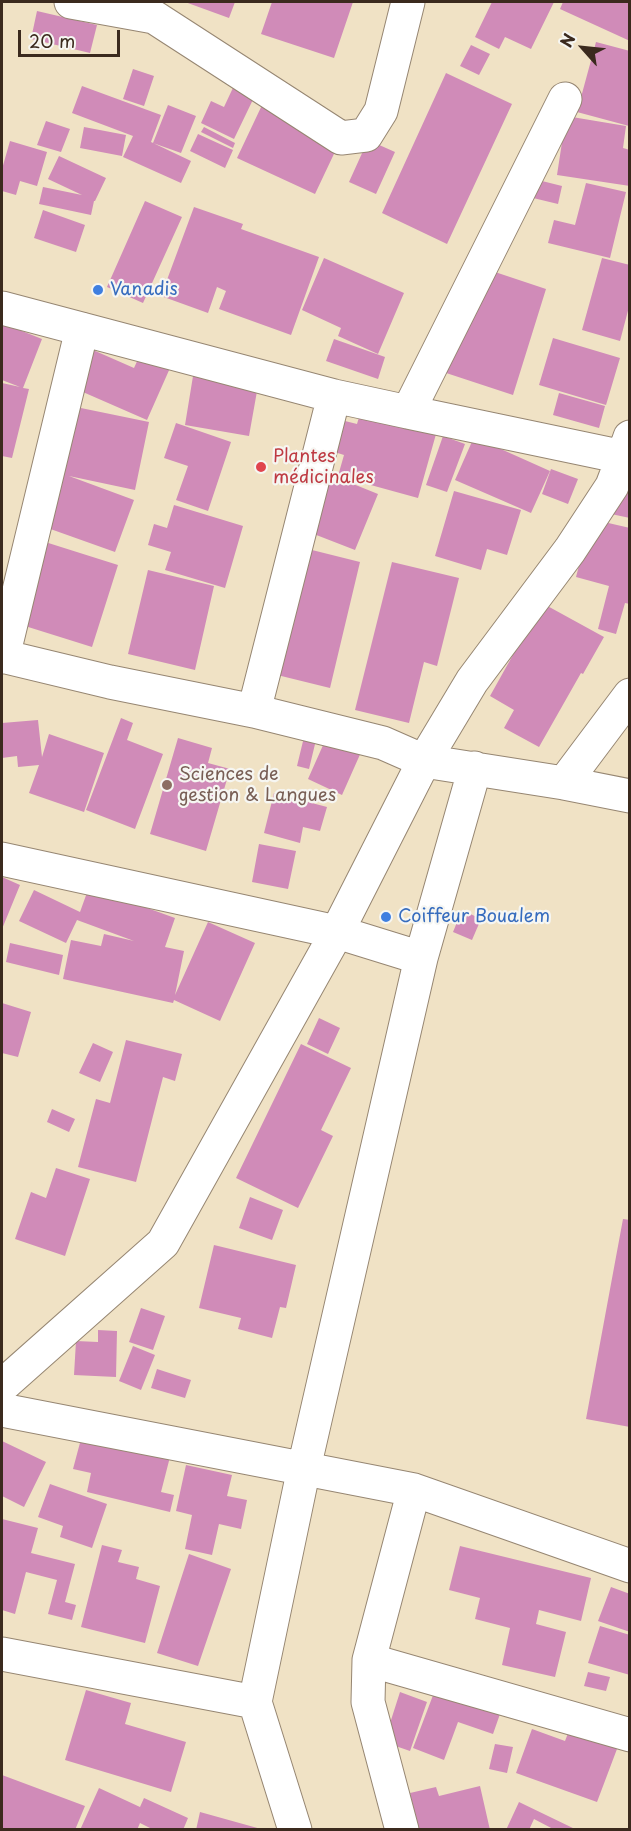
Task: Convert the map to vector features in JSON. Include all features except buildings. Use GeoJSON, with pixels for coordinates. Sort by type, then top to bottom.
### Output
{"type":"FeatureCollection","features":[{"type":"Feature","properties":{"kind":"street"},"geometry":{"type":"LineString","coordinates":[[71,2],[156,9],[340,138],[366,135],[381,111],[408,2]]}},
{"type":"Feature","properties":{"kind":"street"},"geometry":{"type":"LineString","coordinates":[[408,412],[566,99]]}},
{"type":"Feature","properties":{"kind":"street"},"geometry":{"type":"LineString","coordinates":[[2,308],[334,396],[408,412],[626,447],[612,486],[570,550],[472,681],[424,761],[337,932],[164,1243],[2,1386]]}},
{"type":"Feature","properties":{"kind":"street"},"geometry":{"type":"LineString","coordinates":[[82,329],[2,656],[110,682],[254,711],[383,743],[424,761],[630,796]]}},
{"type":"Feature","properties":{"kind":"street"},"geometry":{"type":"LineString","coordinates":[[254,711],[334,396]]}},
{"type":"Feature","properties":{"kind":"street"},"geometry":{"type":"LineString","coordinates":[[564,783],[630,695]]}},
{"type":"Feature","properties":{"kind":"street"},"geometry":{"type":"LineString","coordinates":[[295,1830],[255,1702],[304,1468],[421,958],[475,768]]}},
{"type":"Feature","properties":{"kind":"street"},"geometry":{"type":"LineString","coordinates":[[2,859],[337,932],[421,958]]}},
{"type":"Feature","properties":{"kind":"street"},"geometry":{"type":"LineString","coordinates":[[2,1410],[414,1490],[630,1566]]}},
{"type":"Feature","properties":{"kind":"street"},"geometry":{"type":"LineString","coordinates":[[402,1830],[368,1702],[369,1659],[414,1490]]}},
{"type":"Feature","properties":{"kind":"street"},"geometry":{"type":"LineString","coordinates":[[2,1654],[255,1702]]}},
{"type":"Feature","properties":{"kind":"street"},"geometry":{"type":"LineString","coordinates":[[369,1659],[630,1735]]}},
{"type":"Feature","properties":{"kind":"place","name":"Vanadis"},"geometry":{"type":"Point","coordinates":[98,290]}},
{"type":"Feature","properties":{"kind":"place","name":"Plantes médicinales"},"geometry":{"type":"Point","coordinates":[261,467]}},
{"type":"Feature","properties":{"kind":"place","name":"Sciences de gestion & Langues"},"geometry":{"type":"Point","coordinates":[167,785]}},
{"type":"Feature","properties":{"kind":"place","name":"Coiffeur Boualem"},"geometry":{"type":"Point","coordinates":[386,917]}}]}
